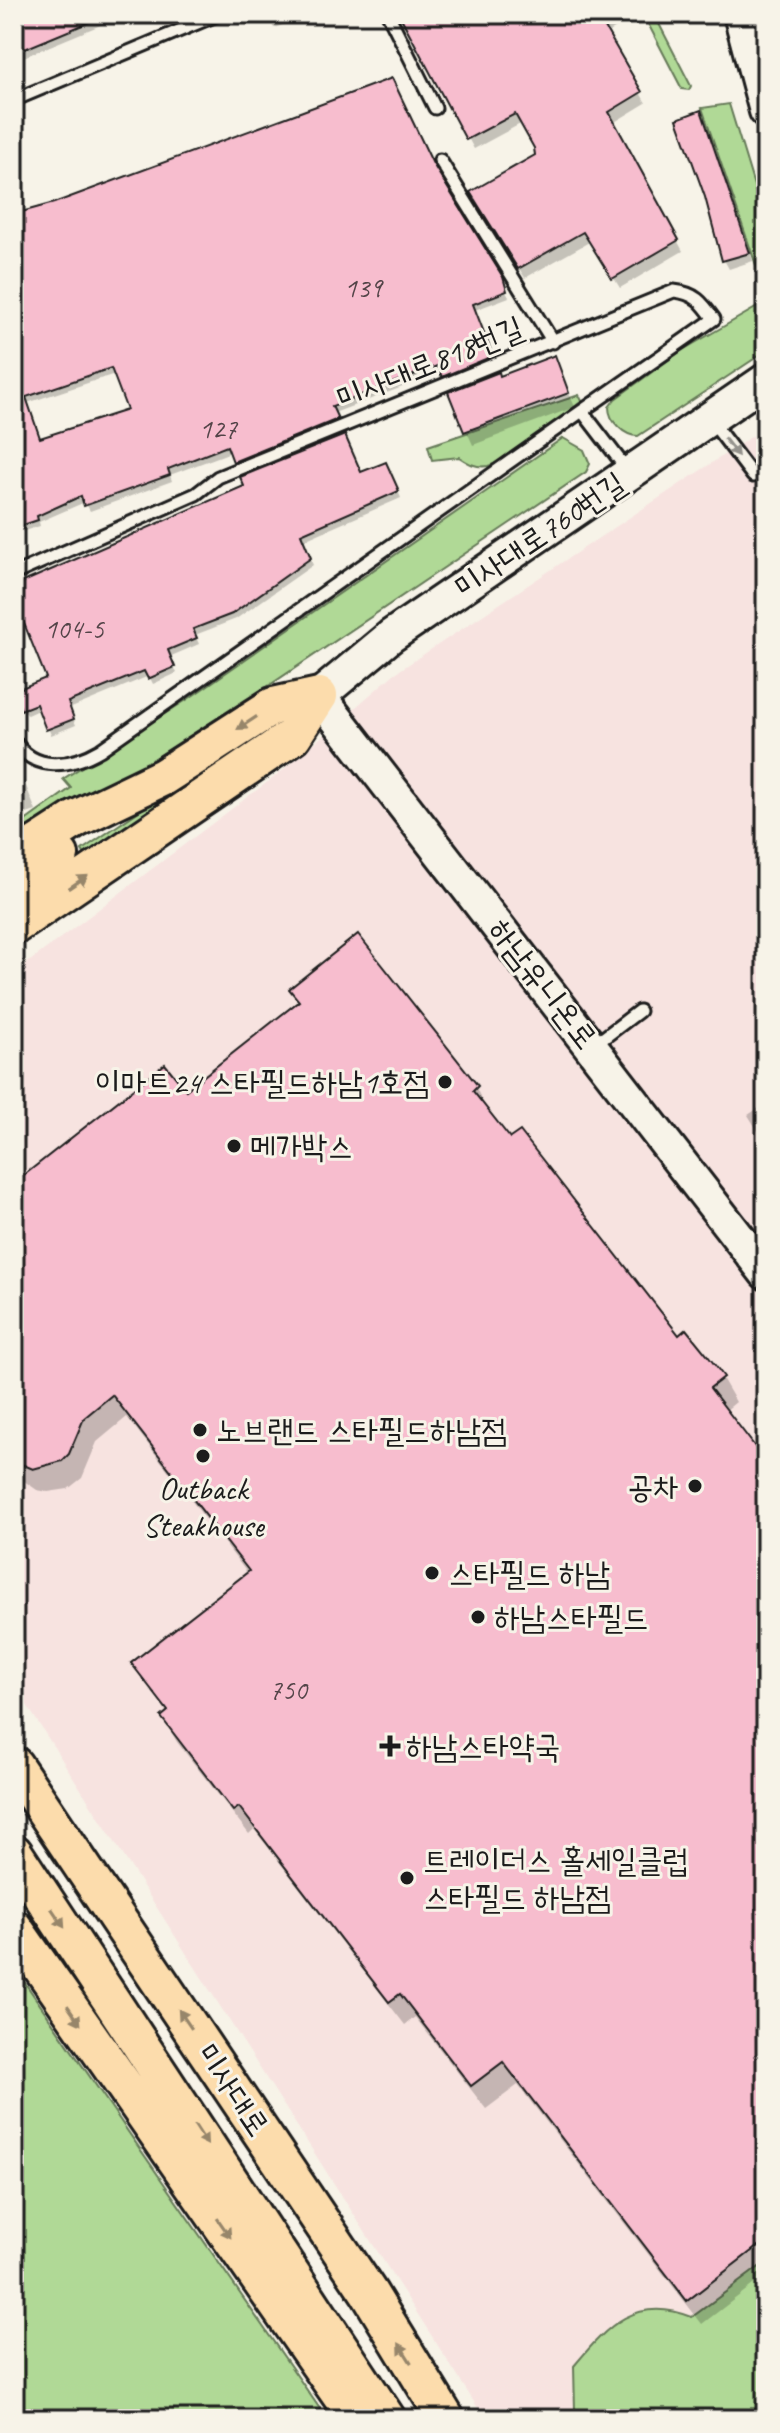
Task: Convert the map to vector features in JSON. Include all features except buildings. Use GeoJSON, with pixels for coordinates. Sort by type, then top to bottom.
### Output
{"type":"FeatureCollection","features":[{"type":"Feature","properties":{"kind":"main road"},"geometry":{"type":"LineString","coordinates":[[740,14],[766,111]]}},
{"type":"Feature","properties":{"kind":"main road","name":"미사대로760번길"},"geometry":{"type":"LineString","coordinates":[[319,696],[391,636],[766,380]]}},
{"type":"Feature","properties":{"kind":"main road"},"geometry":{"type":"LineString","coordinates":[[14,888],[163,777],[273,706],[319,696]]}},
{"type":"Feature","properties":{"kind":"main road"},"geometry":{"type":"LineString","coordinates":[[14,926],[293,736],[319,696]]}},
{"type":"Feature","properties":{"kind":"main road","name":"하남유니온로"},"geometry":{"type":"LineString","coordinates":[[319,696],[766,1273]]}},
{"type":"Feature","properties":{"kind":"main road"},"geometry":{"type":"LineString","coordinates":[[14,859],[76,819],[163,777]]}},
{"type":"Feature","properties":{"kind":"main road","name":"미사대로"},"geometry":{"type":"LineString","coordinates":[[14,1765],[369,2293],[446,2419]]}},
{"type":"Feature","properties":{"kind":"main road"},"geometry":{"type":"LineString","coordinates":[[14,1853],[387,2419]]}},
{"type":"Feature","properties":{"kind":"main road"},"geometry":{"type":"LineString","coordinates":[[14,1928],[357,2419]]}},
{"type":"Feature","properties":{"kind":"lane"},"geometry":{"type":"LineString","coordinates":[[15,97],[219,14]]}},
{"type":"Feature","properties":{"kind":"lane"},"geometry":{"type":"LineString","coordinates":[[388,14],[435,108]]}},
{"type":"Feature","properties":{"kind":"lane"},"geometry":{"type":"LineString","coordinates":[[440,160],[553,342]]}},
{"type":"Feature","properties":{"kind":"lane","name":"미사대로818번길"},"geometry":{"type":"LineString","coordinates":[[14,574],[196,494],[218,477],[674,291],[692,293],[714,319],[100,750],[78,763],[56,765],[36,760],[14,740]]}},
{"type":"Feature","properties":{"kind":"lane"},"geometry":{"type":"LineString","coordinates":[[582,411],[630,474]]}},
{"type":"Feature","properties":{"kind":"lane"},"geometry":{"type":"LineString","coordinates":[[709,419],[753,476]]}},
{"type":"Feature","properties":{"kind":"lane"},"geometry":{"type":"LineString","coordinates":[[593,1046],[639,1011]]}},
{"type":"Feature","properties":{"kind":"shaded area"},"geometry":{"type":"Polygon","coordinates":[[[766,427],[766,2419],[485,2419],[14,1685],[14,973],[282,771],[394,674],[766,427]]]}},
{"type":"Feature","properties":{"kind":"green space"},"geometry":{"type":"Polygon","coordinates":[[[643,14],[654,14],[691,86],[689,90],[682,89],[643,14]]]}},
{"type":"Feature","properties":{"kind":"green space"},"geometry":{"type":"Polygon","coordinates":[[[729,104],[766,225],[766,294],[702,108],[729,104]]]}},
{"type":"Feature","properties":{"kind":"green space"},"geometry":{"type":"Polygon","coordinates":[[[766,297],[766,351],[638,436],[618,427],[609,407],[615,399],[681,351],[759,306],[766,297]]]}},
{"type":"Feature","properties":{"kind":"green space"},"geometry":{"type":"Polygon","coordinates":[[[579,395],[582,401],[499,462],[484,466],[459,457],[432,460],[428,446],[579,395]]]}},
{"type":"Feature","properties":{"kind":"green space"},"geometry":{"type":"Polygon","coordinates":[[[563,438],[584,450],[590,464],[586,472],[203,730],[14,845],[14,829],[71,788],[63,779],[188,699],[563,438]]]}},
{"type":"Feature","properties":{"kind":"green space"},"geometry":{"type":"Polygon","coordinates":[[[271,727],[85,855],[82,850],[246,738],[271,727]]]}},
{"type":"Feature","properties":{"kind":"green space"},"geometry":{"type":"Polygon","coordinates":[[[14,1967],[327,2419],[14,2419],[14,1967]]]}},
{"type":"Feature","properties":{"kind":"green space"},"geometry":{"type":"Polygon","coordinates":[[[766,2262],[766,2419],[581,2419],[575,2411],[574,2366],[599,2338],[625,2318],[639,2312],[672,2311],[692,2317],[766,2262]]]}},
{"type":"Feature","properties":{"kind":"place","name":"이마트24 스타필드하남1호점"},"geometry":{"type":"Point","coordinates":[445,1082]}},
{"type":"Feature","properties":{"kind":"place","name":"메가박스"},"geometry":{"type":"Point","coordinates":[234,1146]}},
{"type":"Feature","properties":{"kind":"place","name":"노브랜드 스타필드하남점"},"geometry":{"type":"Point","coordinates":[200,1430]}},
{"type":"Feature","properties":{"kind":"place","name":"Outback Steakhouse"},"geometry":{"type":"Point","coordinates":[203,1456]}},
{"type":"Feature","properties":{"kind":"place","name":"공차"},"geometry":{"type":"Point","coordinates":[695,1486]}},
{"type":"Feature","properties":{"kind":"place","name":"스타필드 하남"},"geometry":{"type":"Point","coordinates":[432,1573]}},
{"type":"Feature","properties":{"kind":"place","name":"하남스타필드"},"geometry":{"type":"Point","coordinates":[478,1617]}},
{"type":"Feature","properties":{"kind":"place","name":"하남스타약국"},"geometry":{"type":"Point","coordinates":[390,1746]}},
{"type":"Feature","properties":{"kind":"place","name":"트레이더스 홀세일클럽 스타필드 하남점"},"geometry":{"type":"Point","coordinates":[407,1878]}}]}
